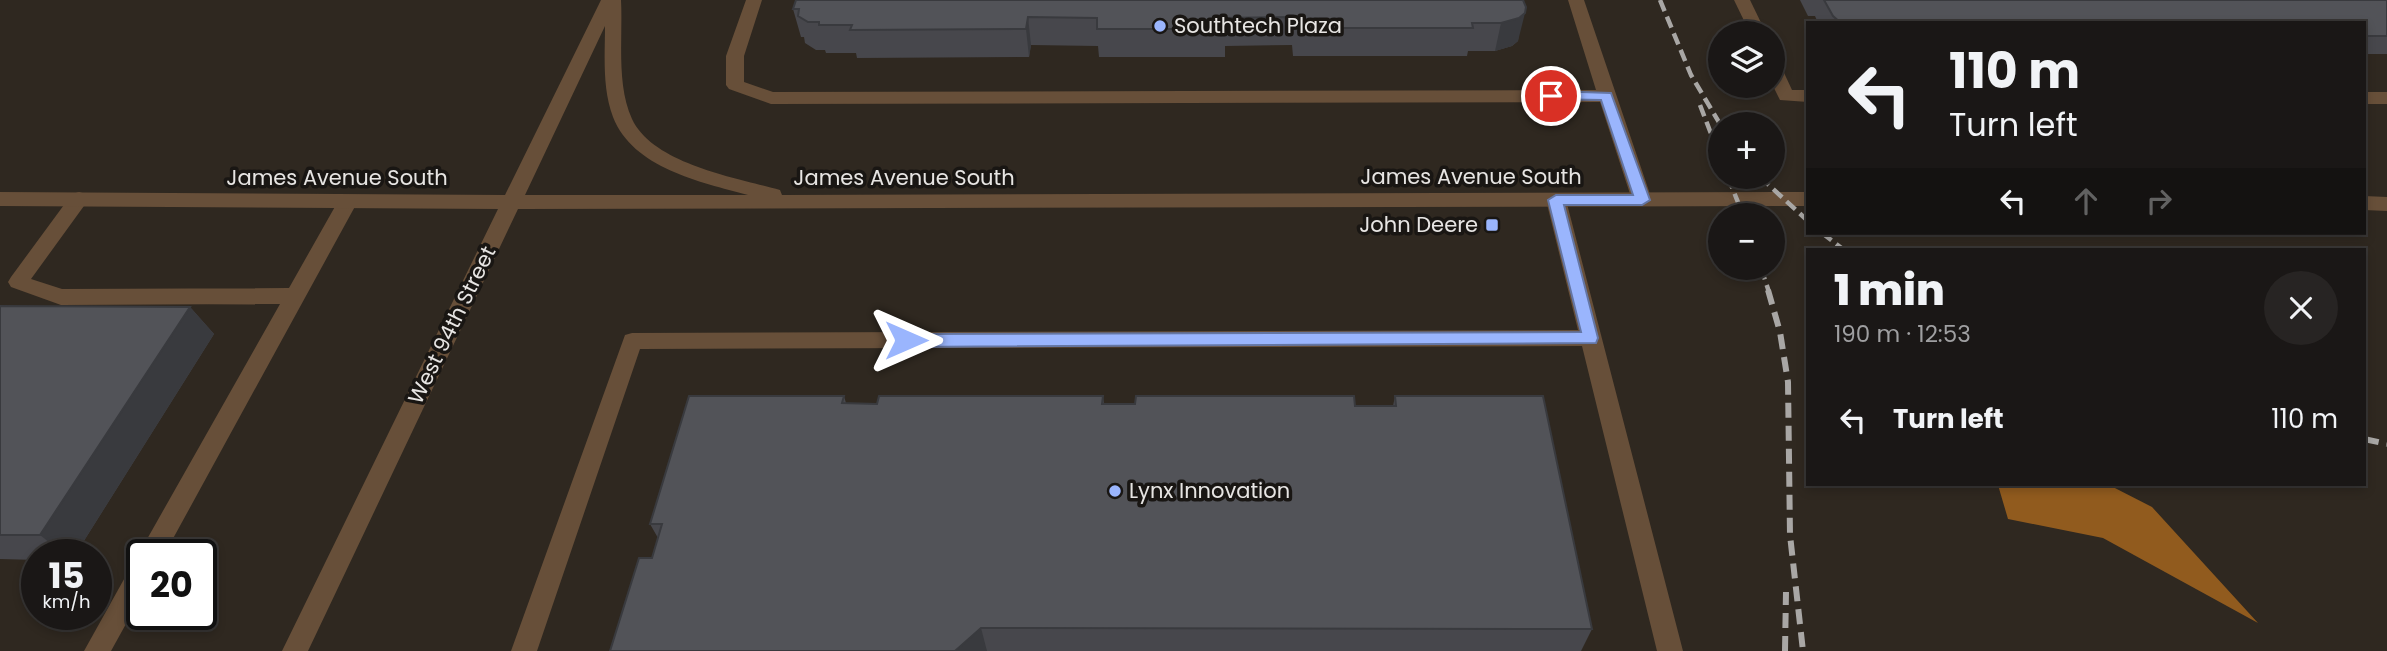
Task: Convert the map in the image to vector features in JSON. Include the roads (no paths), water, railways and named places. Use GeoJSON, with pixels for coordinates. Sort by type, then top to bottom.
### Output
{"type":"FeatureCollection","features":[{"type":"Feature","properties":{"kind":"street"},"geometry":{"type":"LineString","coordinates":[[611,0],[617,94],[623,119],[634,137],[645,149],[668,162],[792,201]]}},
{"type":"Feature","properties":{"kind":"street","name":"West 94th Street"},"geometry":{"type":"LineString","coordinates":[[295,651],[611,0]]}},
{"type":"Feature","properties":{"kind":"street"},"geometry":{"type":"LineString","coordinates":[[754,0],[735,56],[736,85],[771,98],[1607,96]]}},
{"type":"Feature","properties":{"kind":"street"},"geometry":{"type":"LineString","coordinates":[[1576,0],[1642,200]]}},
{"type":"Feature","properties":{"kind":"street"},"geometry":{"type":"LineString","coordinates":[[1742,0],[1752,21]]}},
{"type":"Feature","properties":{"kind":"street"},"geometry":{"type":"LineString","coordinates":[[1785,94],[1786,96],[1806,96]]}},
{"type":"Feature","properties":{"kind":"street"},"geometry":{"type":"LineString","coordinates":[[2366,98],[2387,98]]}},
{"type":"Feature","properties":{"kind":"street","name":"James Avenue South"},"geometry":{"type":"LineString","coordinates":[[0,198],[511,202],[1806,199]]}},
{"type":"Feature","properties":{"kind":"street"},"geometry":{"type":"LineString","coordinates":[[79,199],[18,282],[61,297],[295,296]]}},
{"type":"Feature","properties":{"kind":"street"},"geometry":{"type":"LineString","coordinates":[[1556,200],[1670,651]]}},
{"type":"Feature","properties":{"kind":"street"},"geometry":{"type":"LineString","coordinates":[[160,539],[348,201]]}},
{"type":"Feature","properties":{"kind":"street"},"geometry":{"type":"LineString","coordinates":[[2366,202],[2387,204]]}},
{"type":"Feature","properties":{"kind":"street"},"geometry":{"type":"LineString","coordinates":[[524,651],[632,341],[1590,338]]}},
{"type":"Feature","properties":{"kind":"street"},"geometry":{"type":"LineString","coordinates":[[97,651],[126,599]]}},
{"type":"Feature","properties":{"kind":"railway"},"geometry":{"type":"LineString","coordinates":[[1660,0],[1691,75],[1713,112]]}},
{"type":"Feature","properties":{"kind":"railway"},"geometry":{"type":"LineString","coordinates":[[1700,105],[1708,126]]}},
{"type":"Feature","properties":{"kind":"railway"},"geometry":{"type":"LineString","coordinates":[[1733,189],[1738,203]]}},
{"type":"Feature","properties":{"kind":"railway"},"geometry":{"type":"LineString","coordinates":[[1773,189],[1806,219]]}},
{"type":"Feature","properties":{"kind":"railway"},"geometry":{"type":"LineString","coordinates":[[1825,235],[1841,248]]}},
{"type":"Feature","properties":{"kind":"railway"},"geometry":{"type":"LineString","coordinates":[[1765,280],[1769,292]]}},
{"type":"Feature","properties":{"kind":"railway"},"geometry":{"type":"LineString","coordinates":[[1768,290],[1780,332],[1788,382],[1790,535],[1803,651]]}},
{"type":"Feature","properties":{"kind":"railway"},"geometry":{"type":"LineString","coordinates":[[2366,439],[2387,444]]}},
{"type":"Feature","properties":{"kind":"railway"},"geometry":{"type":"LineString","coordinates":[[1785,651],[1786,592]]}},
{"type":"Feature","properties":{"kind":"place","name":"Southtech Plaza"},"geometry":{"type":"Point","coordinates":[1160,26]}},
{"type":"Feature","properties":{"kind":"place","name":"John Deere"},"geometry":{"type":"Point","coordinates":[1492,225]}},
{"type":"Feature","properties":{"kind":"place","name":"Lynx Innovation"},"geometry":{"type":"Point","coordinates":[1115,491]}}]}
